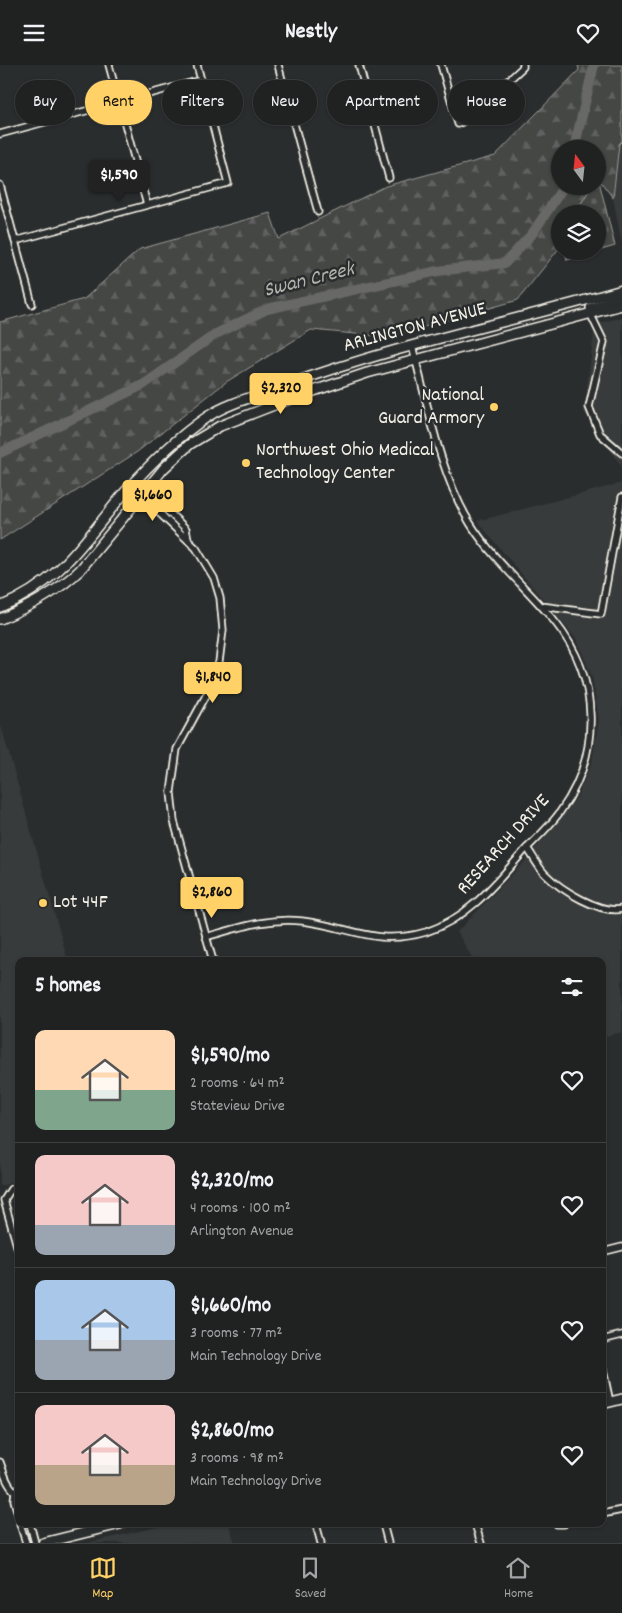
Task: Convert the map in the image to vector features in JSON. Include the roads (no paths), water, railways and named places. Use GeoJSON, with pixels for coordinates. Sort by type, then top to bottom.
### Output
{"type":"FeatureCollection","features":[{"type":"Feature","properties":{"kind":"street"},"geometry":{"type":"LineString","coordinates":[[109,65],[113,80]]}},
{"type":"Feature","properties":{"kind":"street"},"geometry":{"type":"LineString","coordinates":[[197,65],[201,80]]}},
{"type":"Feature","properties":{"kind":"street"},"geometry":{"type":"LineString","coordinates":[[278,65],[318,212]]}},
{"type":"Feature","properties":{"kind":"street"},"geometry":{"type":"LineString","coordinates":[[359,65],[389,178]]}},
{"type":"Feature","properties":{"kind":"street"},"geometry":{"type":"LineString","coordinates":[[441,65],[458,124],[480,108],[523,66]]}},
{"type":"Feature","properties":{"kind":"street"},"geometry":{"type":"LineString","coordinates":[[0,135],[85,111]]}},
{"type":"Feature","properties":{"kind":"street"},"geometry":{"type":"LineString","coordinates":[[125,125],[147,205]]}},
{"type":"Feature","properties":{"kind":"street"},"geometry":{"type":"LineString","coordinates":[[15,241],[228,183],[213,125]]}},
{"type":"Feature","properties":{"kind":"street"},"geometry":{"type":"LineString","coordinates":[[0,185],[32,304]]}},
{"type":"Feature","properties":{"kind":"street","name":"ARLINGTON AVENUE"},"geometry":{"type":"LineString","coordinates":[[0,607],[33,592],[68,562],[134,483],[166,449],[209,416],[334,369],[412,346],[622,290]]}},
{"type":"Feature","properties":{"kind":"street"},"geometry":{"type":"LineString","coordinates":[[494,339],[533,323],[622,298]]}},
{"type":"Feature","properties":{"kind":"street","name":"ARLINGTON AVENUE"},"geometry":{"type":"LineString","coordinates":[[0,619],[33,604],[66,585],[80,571],[144,492],[177,455],[206,433],[330,385],[622,305]]}},
{"type":"Feature","properties":{"kind":"street"},"geometry":{"type":"LineString","coordinates":[[590,313],[604,342],[589,407],[600,434],[622,453]]}},
{"type":"Feature","properties":{"kind":"street","name":"RESEARCH DRIVE"},"geometry":{"type":"LineString","coordinates":[[206,937],[252,925],[282,920],[315,923],[374,937],[417,934],[446,924],[473,906],[560,813],[576,785],[586,758],[591,731],[590,702],[583,672],[567,639],[478,535],[458,500],[448,477],[412,346]]}},
{"type":"Feature","properties":{"kind":"street"},"geometry":{"type":"LineString","coordinates":[[134,483],[144,492],[179,534],[188,539],[203,557],[214,578],[220,598],[223,640],[216,672],[181,740],[174,760],[171,782],[174,821],[212,957]]}},
{"type":"Feature","properties":{"kind":"street"},"geometry":{"type":"LineString","coordinates":[[540,606],[602,614],[622,497]]}},
{"type":"Feature","properties":{"kind":"street"},"geometry":{"type":"LineString","coordinates":[[0,614],[17,606],[33,592]]}},
{"type":"Feature","properties":{"kind":"street"},"geometry":{"type":"LineString","coordinates":[[527,848],[545,874],[572,894],[602,909],[612,911],[622,909]]}},
{"type":"Feature","properties":{"kind":"street"},"geometry":{"type":"LineString","coordinates":[[15,1189],[7,1192],[5,1204],[15,1239]]}},
{"type":"Feature","properties":{"kind":"street"},"geometry":{"type":"LineString","coordinates":[[606,1251],[622,1247]]}},
{"type":"Feature","properties":{"kind":"street"},"geometry":{"type":"LineString","coordinates":[[606,1339],[622,1335]]}},
{"type":"Feature","properties":{"kind":"street"},"geometry":{"type":"LineString","coordinates":[[606,1403],[622,1399]]}},
{"type":"Feature","properties":{"kind":"street"},"geometry":{"type":"LineString","coordinates":[[0,1463],[3,1478],[15,1491]]}},
{"type":"Feature","properties":{"kind":"street"},"geometry":{"type":"LineString","coordinates":[[606,1513],[622,1510]]}},
{"type":"Feature","properties":{"kind":"street"},"geometry":{"type":"LineString","coordinates":[[21,1527],[26,1543]]}},
{"type":"Feature","properties":{"kind":"street"},"geometry":{"type":"LineString","coordinates":[[31,1527],[35,1543]]}},
{"type":"Feature","properties":{"kind":"street"},"geometry":{"type":"LineString","coordinates":[[43,1543],[95,1527]]}},
{"type":"Feature","properties":{"kind":"street"},"geometry":{"type":"LineString","coordinates":[[317,1527],[320,1543]]}},
{"type":"Feature","properties":{"kind":"street"},"geometry":{"type":"LineString","coordinates":[[384,1527],[388,1543]]}},
{"type":"Feature","properties":{"kind":"street"},"geometry":{"type":"LineString","coordinates":[[476,1527],[481,1543]]}},
{"type":"Feature","properties":{"kind":"waterway","name":"Swan Creek"},"geometry":{"type":"LineString","coordinates":[[576,140],[594,65]]}},
{"type":"Feature","properties":{"kind":"waterway","name":"Swan Creek"},"geometry":{"type":"LineString","coordinates":[[0,453],[143,385],[216,334],[267,309],[438,271],[505,263],[532,234],[558,195]]}},
{"type":"Feature","properties":{"kind":"place","name":"National Guard Armory"},"geometry":{"type":"Point","coordinates":[494,407]}},
{"type":"Feature","properties":{"kind":"place","name":"Northwest Ohio Medical Technology Center"},"geometry":{"type":"Point","coordinates":[246,463]}},
{"type":"Feature","properties":{"kind":"place","name":"Lot 44F"},"geometry":{"type":"Point","coordinates":[43,903]}}]}
